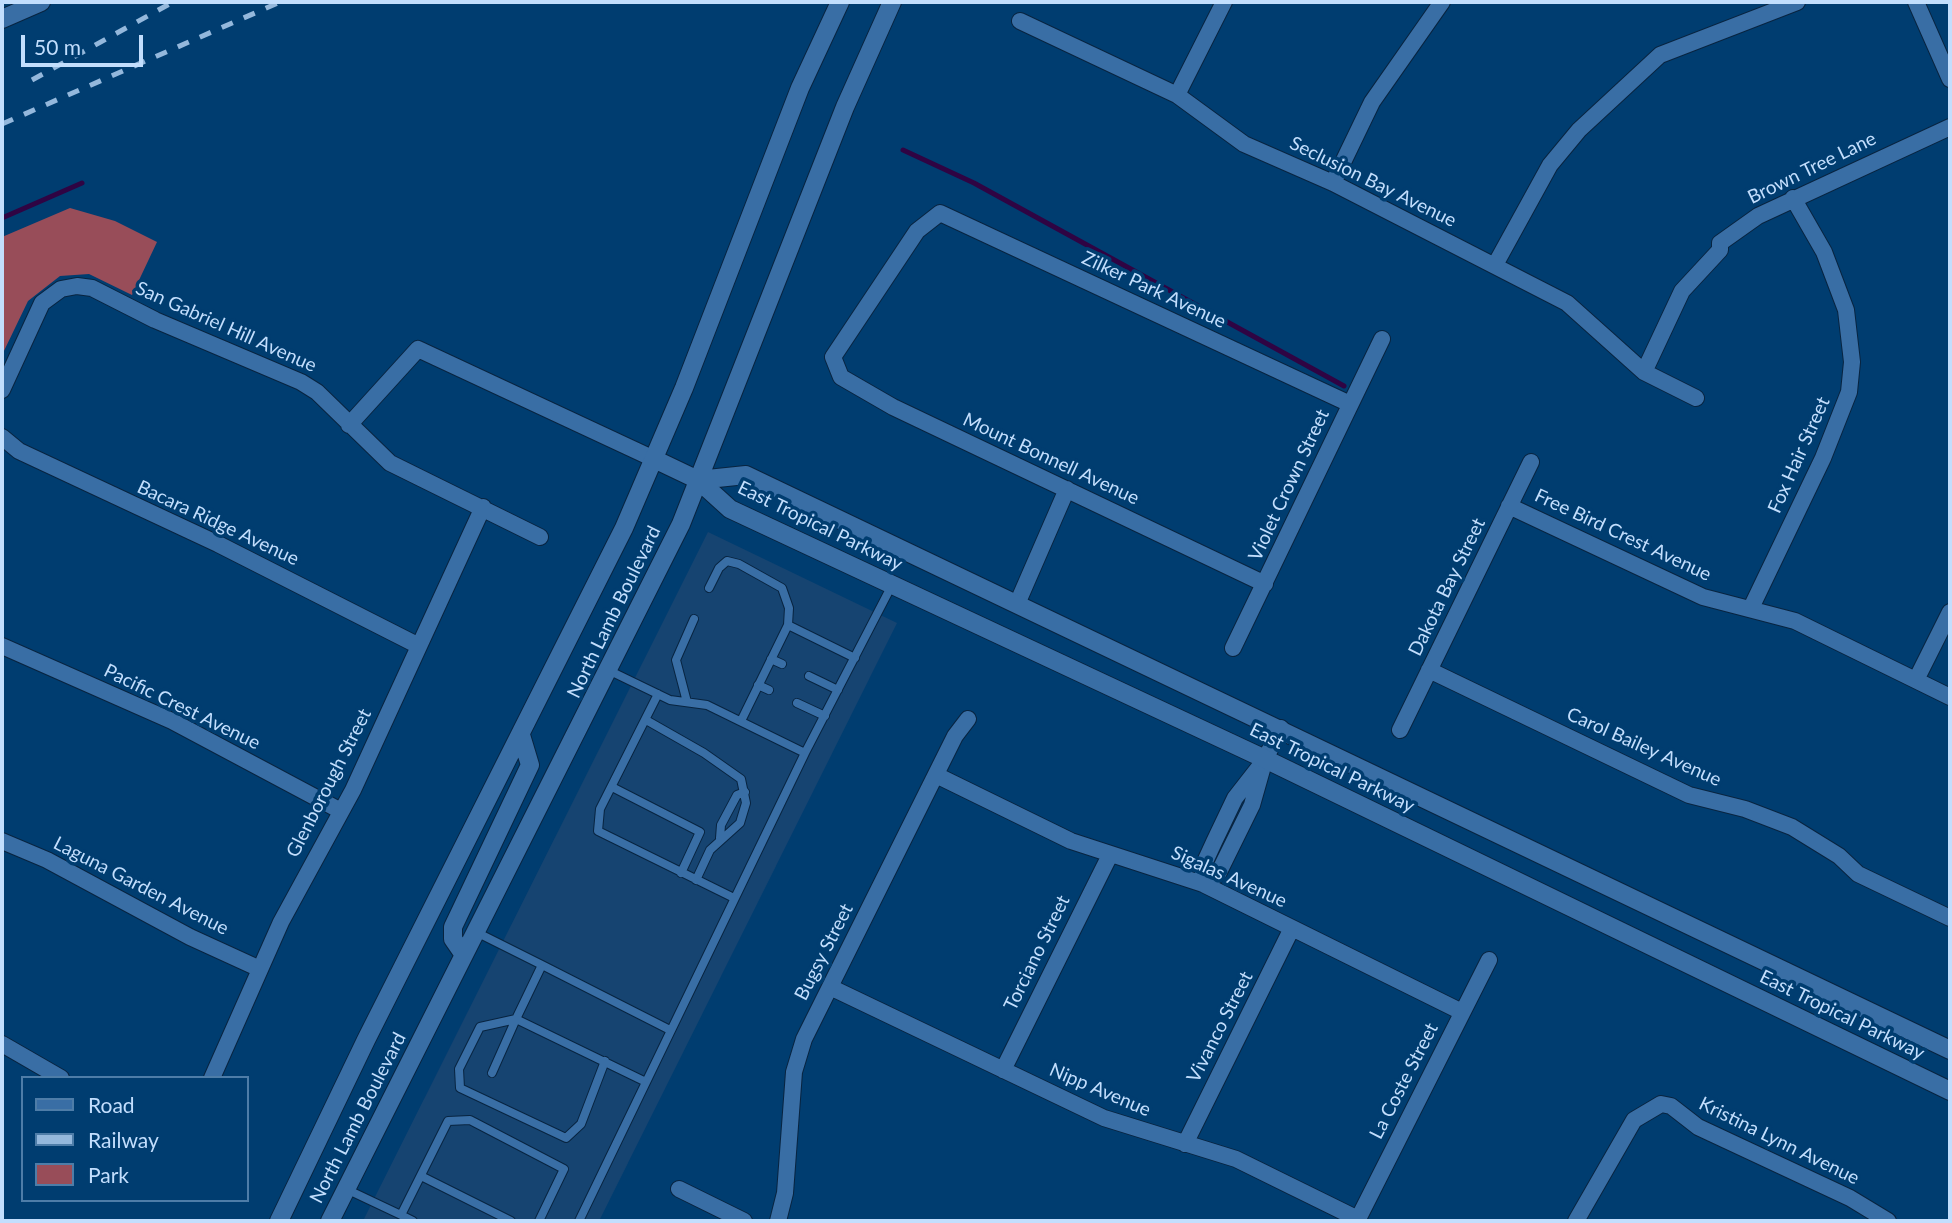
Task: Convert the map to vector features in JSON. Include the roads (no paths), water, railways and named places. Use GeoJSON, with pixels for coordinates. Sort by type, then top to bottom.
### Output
{"type":"FeatureCollection","features":[{"type":"Feature","properties":{"kind":"main road"},"geometry":{"type":"LineString","coordinates":[[2,19],[41,2]]}},
{"type":"Feature","properties":{"kind":"main road","name":"North Lamb Boulevard"},"geometry":{"type":"LineString","coordinates":[[279,1221],[366,1040],[624,528],[654,459],[800,88],[840,2]]}},
{"type":"Feature","properties":{"kind":"main road","name":"North Lamb Boulevard"},"geometry":{"type":"LineString","coordinates":[[330,1221],[681,524],[845,107],[892,2]]}},
{"type":"Feature","properties":{"kind":"main road","name":"East Tropical Parkway"},"geometry":{"type":"LineString","coordinates":[[654,459],[698,481],[730,509],[1265,759],[1950,1091]]}},
{"type":"Feature","properties":{"kind":"main road","name":"East Tropical Parkway"},"geometry":{"type":"LineString","coordinates":[[698,481],[746,475],[1281,728],[1950,1050]]}},
{"type":"Feature","properties":{"kind":"main road"},"geometry":{"type":"LineString","coordinates":[[464,955],[453,939],[453,927],[530,765],[521,735]]}},
{"type":"Feature","properties":{"kind":"street"},"geometry":{"type":"LineString","coordinates":[[1177,95],[1224,2]]}},
{"type":"Feature","properties":{"kind":"street"},"geometry":{"type":"LineString","coordinates":[[1333,183],[1372,102],[1442,2]]}},
{"type":"Feature","properties":{"kind":"street"},"geometry":{"type":"LineString","coordinates":[[1495,265],[1550,164],[1579,130],[1660,55],[1797,2]]}},
{"type":"Feature","properties":{"kind":"street"},"geometry":{"type":"LineString","coordinates":[[1916,2],[1950,79]]}},
{"type":"Feature","properties":{"kind":"street","name":"Seclusion Bay Avenue"},"geometry":{"type":"LineString","coordinates":[[1020,22],[1177,95],[1244,144],[1333,183],[1567,303],[1644,372],[1696,398]]}},
{"type":"Feature","properties":{"kind":"street","name":"Brown Tree Lane"},"geometry":{"type":"LineString","coordinates":[[1644,372],[1682,291],[1720,250],[1720,243],[1758,216],[1793,198],[1950,127]]}},
{"type":"Feature","properties":{"kind":"street","name":"Fox Hair Street"},"geometry":{"type":"LineString","coordinates":[[1751,608],[1836,429],[1850,382],[1852,362],[1846,310],[1824,252],[1793,198]]}},
{"type":"Feature","properties":{"kind":"street","name":"Mount Bonnell Avenue"},"geometry":{"type":"LineString","coordinates":[[940,213],[917,231],[833,357],[841,377],[859,389],[1265,584]]}},
{"type":"Feature","properties":{"kind":"street","name":"Zilker Park Avenue"},"geometry":{"type":"LineString","coordinates":[[940,213],[1350,404]]}},
{"type":"Feature","properties":{"kind":"street","name":"San Gabriel Hill Avenue"},"geometry":{"type":"LineString","coordinates":[[2,390],[42,303],[61,289],[77,286],[92,288],[155,320],[301,382],[317,392],[390,463],[540,537]]}},
{"type":"Feature","properties":{"kind":"street","name":"Violet Crown Street"},"geometry":{"type":"LineString","coordinates":[[1233,648],[1382,339]]}},
{"type":"Feature","properties":{"kind":"street","name":"East Tropical Parkway"},"geometry":{"type":"LineString","coordinates":[[349,425],[418,349],[654,459]]}},
{"type":"Feature","properties":{"kind":"street","name":"Bacara Ridge Avenue"},"geometry":{"type":"LineString","coordinates":[[2,437],[19,451],[218,544],[419,646]]}},
{"type":"Feature","properties":{"kind":"street","name":"Dakota Bay Street"},"geometry":{"type":"LineString","coordinates":[[1400,730],[1531,462]]}},
{"type":"Feature","properties":{"kind":"street"},"geometry":{"type":"LineString","coordinates":[[1017,604],[1067,489]]}},
{"type":"Feature","properties":{"kind":"street","name":"Free Bird Crest Avenue"},"geometry":{"type":"LineString","coordinates":[[1509,506],[1703,597],[1795,621],[1950,697]]}},
{"type":"Feature","properties":{"kind":"street","name":"Glenborough Street"},"geometry":{"type":"LineString","coordinates":[[213,1076],[281,922],[341,811],[483,508]]}},
{"type":"Feature","properties":{"kind":"street"},"geometry":{"type":"LineString","coordinates":[[1916,680],[1950,612]]}},
{"type":"Feature","properties":{"kind":"street","name":"Pacific Crest Avenue"},"geometry":{"type":"LineString","coordinates":[[2,646],[172,721],[341,811]]}},
{"type":"Feature","properties":{"kind":"street","name":"Carol Bailey Avenue"},"geometry":{"type":"LineString","coordinates":[[1429,670],[1689,794],[1745,809],[1792,827],[1839,856],[1858,874],[1950,918]]}},
{"type":"Feature","properties":{"kind":"street","name":"Bugsy Street"},"geometry":{"type":"LineString","coordinates":[[778,1221],[785,1193],[798,1058],[830,987],[955,736],[968,719]]}},
{"type":"Feature","properties":{"kind":"street"},"geometry":{"type":"LineString","coordinates":[[1203,884],[1203,866],[1236,798],[1265,759],[1281,728]]}},
{"type":"Feature","properties":{"kind":"street","name":"Sigalas Avenue"},"geometry":{"type":"LineString","coordinates":[[936,775],[1071,841],[1203,884],[1462,1012]]}},
{"type":"Feature","properties":{"kind":"street","name":"Laguna Garden Avenue"},"geometry":{"type":"LineString","coordinates":[[2,841],[47,860],[190,937],[260,969]]}},
{"type":"Feature","properties":{"kind":"street","name":"Torciano Street"},"geometry":{"type":"LineString","coordinates":[[1003,1070],[1110,855]]}},
{"type":"Feature","properties":{"kind":"street","name":"Vivanco Street"},"geometry":{"type":"LineString","coordinates":[[1185,1144],[1292,928]]}},
{"type":"Feature","properties":{"kind":"street","name":"La Coste Street"},"geometry":{"type":"LineString","coordinates":[[1358,1220],[1489,960]]}},
{"type":"Feature","properties":{"kind":"street","name":"Nipp Avenue"},"geometry":{"type":"LineString","coordinates":[[830,987],[1127,1128],[1236,1159],[1358,1220]]}},
{"type":"Feature","properties":{"kind":"street"},"geometry":{"type":"LineString","coordinates":[[2,1044],[58,1076]]}},
{"type":"Feature","properties":{"kind":"street","name":"Kristina Lynn Avenue"},"geometry":{"type":"LineString","coordinates":[[1576,1221],[1634,1120],[1661,1104],[1671,1106],[1698,1127],[1850,1198],[1888,1221]]}},
{"type":"Feature","properties":{"kind":"street"},"geometry":{"type":"LineString","coordinates":[[679,1189],[744,1221]]}},
{"type":"Feature","properties":{"kind":"lane"},"geometry":{"type":"LineString","coordinates":[[709,588],[719,568],[727,561],[739,564],[782,588],[789,608],[788,625],[741,721]]}},
{"type":"Feature","properties":{"kind":"lane"},"geometry":{"type":"LineString","coordinates":[[579,1221],[734,898],[892,585]]}},
{"type":"Feature","properties":{"kind":"lane"},"geometry":{"type":"LineString","coordinates":[[688,702],[676,660],[694,619]]}},
{"type":"Feature","properties":{"kind":"lane"},"geometry":{"type":"LineString","coordinates":[[788,625],[855,658]]}},
{"type":"Feature","properties":{"kind":"lane"},"geometry":{"type":"LineString","coordinates":[[771,659],[782,664]]}},
{"type":"Feature","properties":{"kind":"lane"},"geometry":{"type":"LineString","coordinates":[[608,670],[670,700],[707,705],[806,753]]}},
{"type":"Feature","properties":{"kind":"lane"},"geometry":{"type":"LineString","coordinates":[[809,677],[838,690]]}},
{"type":"Feature","properties":{"kind":"lane"},"geometry":{"type":"LineString","coordinates":[[758,685],[769,690]]}},
{"type":"Feature","properties":{"kind":"lane"},"geometry":{"type":"LineString","coordinates":[[658,694],[600,809],[598,831],[734,898]]}},
{"type":"Feature","properties":{"kind":"lane"},"geometry":{"type":"LineString","coordinates":[[797,703],[825,716]]}},
{"type":"Feature","properties":{"kind":"lane"},"geometry":{"type":"LineString","coordinates":[[646,720],[729,769],[741,779],[746,803],[740,823],[731,834],[720,838],[710,850],[696,880]]}},
{"type":"Feature","properties":{"kind":"lane"},"geometry":{"type":"LineString","coordinates":[[611,787],[700,832],[681,873]]}},
{"type":"Feature","properties":{"kind":"lane"},"geometry":{"type":"LineString","coordinates":[[720,838],[721,825],[737,795],[745,792]]}},
{"type":"Feature","properties":{"kind":"lane"},"geometry":{"type":"LineString","coordinates":[[476,932],[670,1030]]}},
{"type":"Feature","properties":{"kind":"lane"},"geometry":{"type":"LineString","coordinates":[[492,1073],[542,965]]}},
{"type":"Feature","properties":{"kind":"lane"},"geometry":{"type":"LineString","coordinates":[[604,1061],[581,1124],[566,1138],[460,1088],[459,1069],[480,1027],[516,1019],[604,1061],[646,1082]]}},
{"type":"Feature","properties":{"kind":"lane"},"geometry":{"type":"LineString","coordinates":[[401,1215],[448,1121],[470,1120],[564,1169],[539,1221]]}},
{"type":"Feature","properties":{"kind":"lane"},"geometry":{"type":"LineString","coordinates":[[421,1175],[511,1221]]}},
{"type":"Feature","properties":{"kind":"lane"},"geometry":{"type":"LineString","coordinates":[[346,1189],[413,1221]]}},
{"type":"Feature","properties":{"kind":"waterway"},"geometry":{"type":"LineString","coordinates":[[903,150],[974,183],[1344,386]]}},
{"type":"Feature","properties":{"kind":"waterway"},"geometry":{"type":"LineString","coordinates":[[2,218],[82,183]]}},
{"type":"Feature","properties":{"kind":"railway"},"geometry":{"type":"LineString","coordinates":[[32,80],[173,2]]}},
{"type":"Feature","properties":{"kind":"railway"},"geometry":{"type":"LineString","coordinates":[[2,124],[280,2]]}}]}
